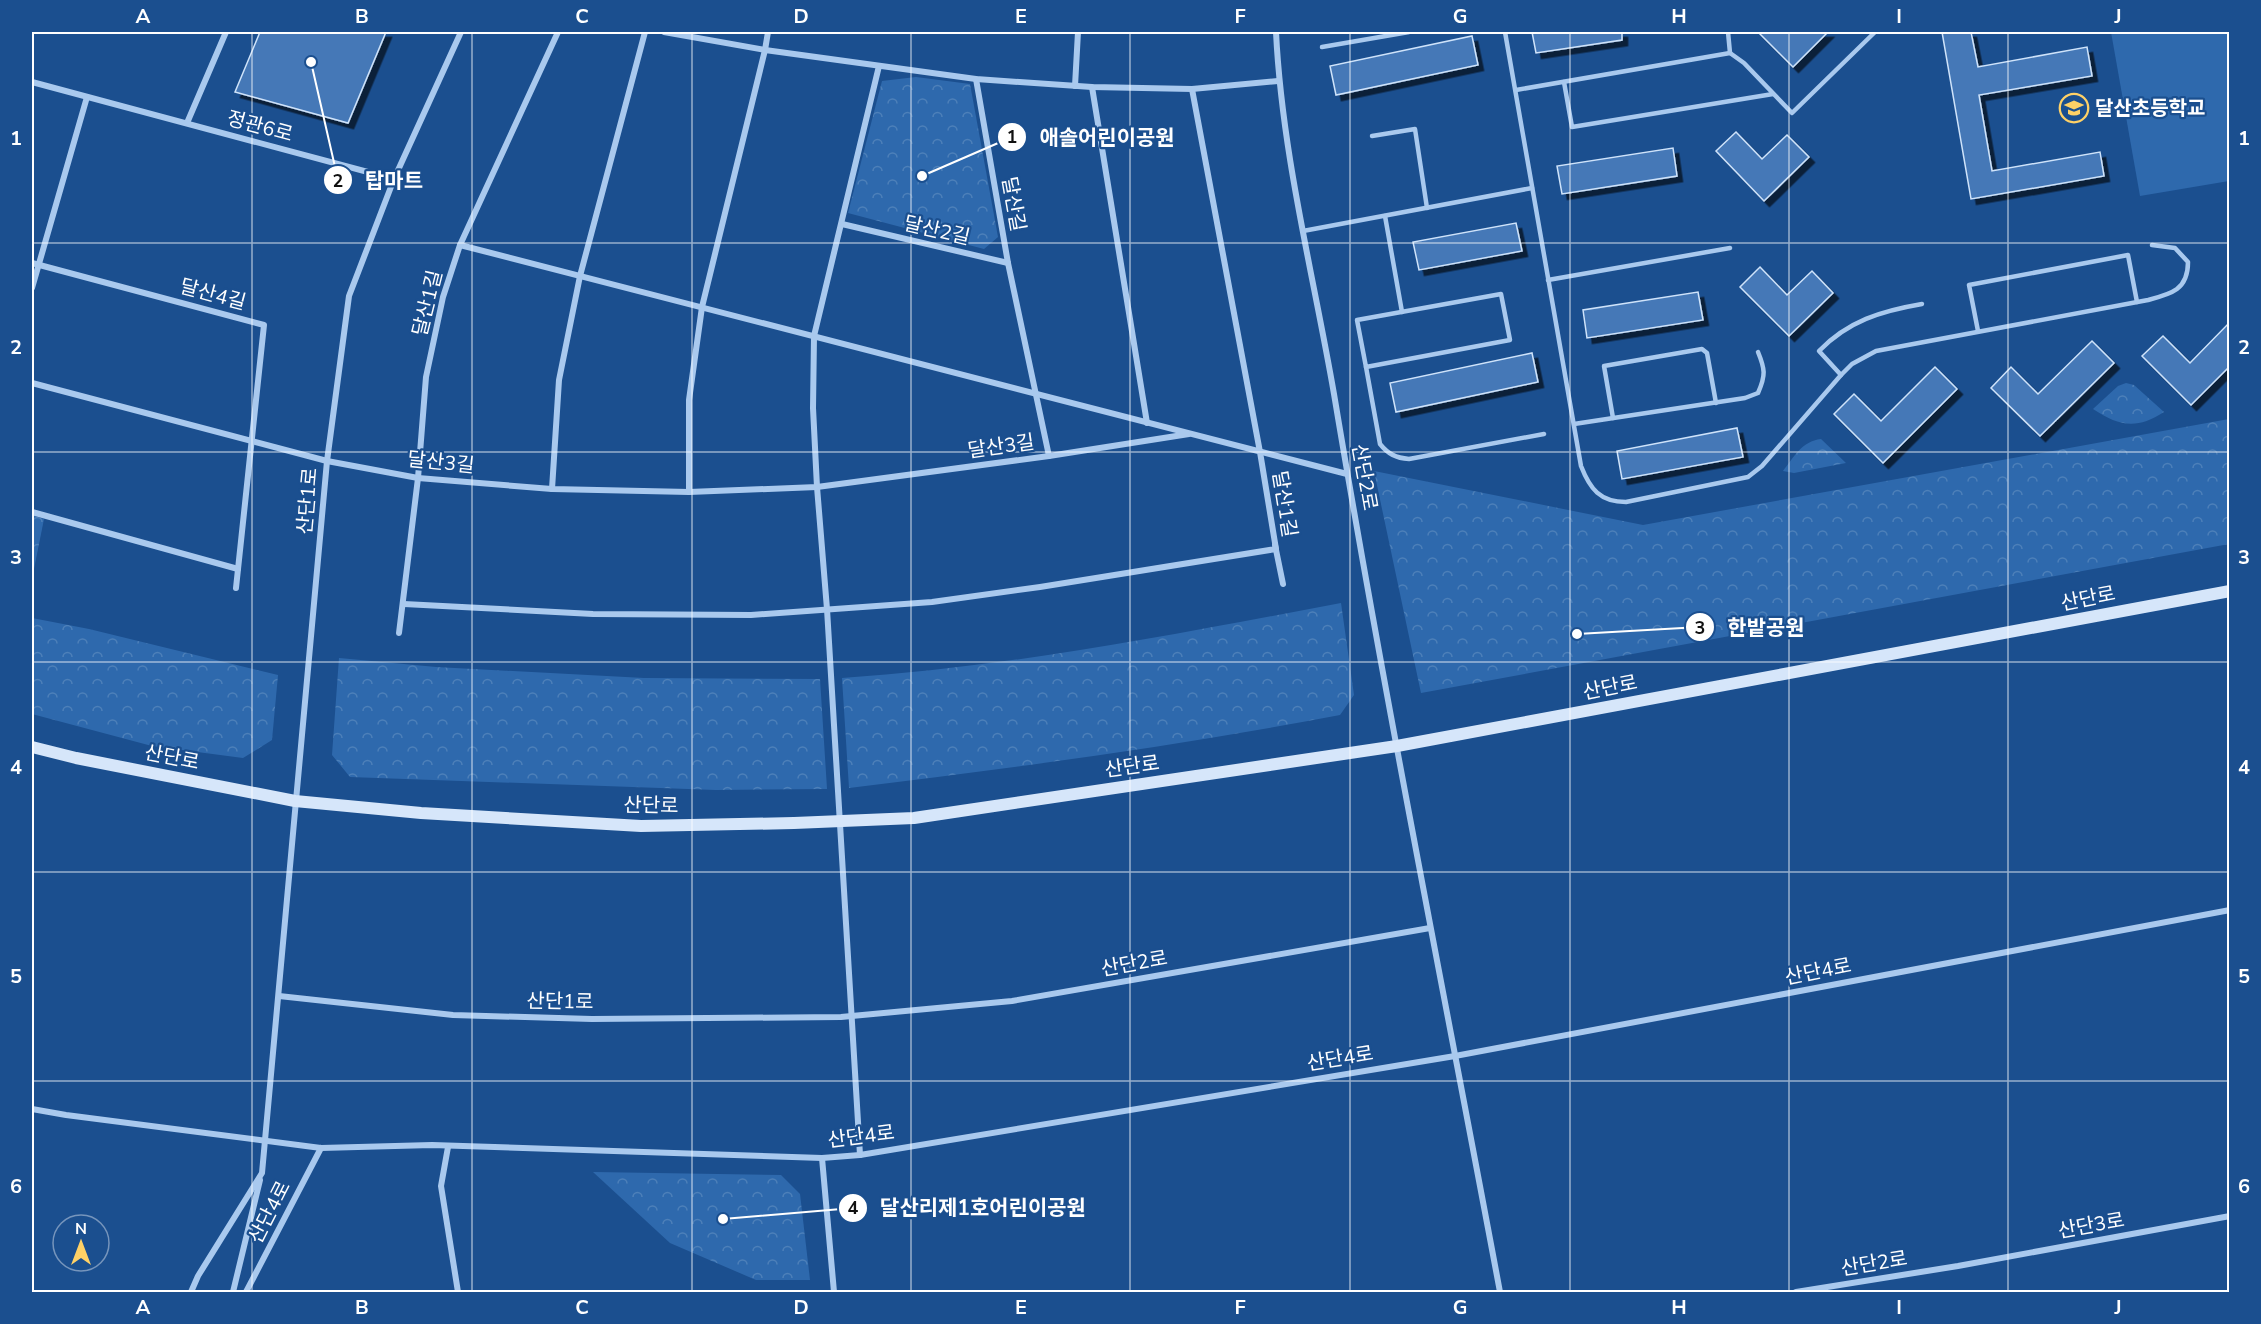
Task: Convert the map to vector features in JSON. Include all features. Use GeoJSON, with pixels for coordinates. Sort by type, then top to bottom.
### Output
{"type":"FeatureCollection","features":[{"type":"Feature","properties":{"kind":"street"},"geometry":{"type":"LineString","coordinates":[[188,123],[226,32]]}},
{"type":"Feature","properties":{"kind":"street","name":"산단1로"},"geometry":{"type":"LineString","coordinates":[[190,1293],[198,1276],[262,1173],[327,461],[349,296],[394,179],[462,32]]}},
{"type":"Feature","properties":{"kind":"street","name":"달산1길"},"geometry":{"type":"LineString","coordinates":[[399,633],[418,478],[426,377],[443,297],[460,245],[558,32]]}},
{"type":"Feature","properties":{"kind":"street"},"geometry":{"type":"LineString","coordinates":[[552,489],[559,380],[580,276],[645,32]]}},
{"type":"Feature","properties":{"kind":"street"},"geometry":{"type":"LineString","coordinates":[[664,32],[765,50],[976,79],[1092,87],[1192,89],[1278,81]]}},
{"type":"Feature","properties":{"kind":"street"},"geometry":{"type":"LineString","coordinates":[[689,492],[689,400],[702,307],[768,32]]}},
{"type":"Feature","properties":{"kind":"street"},"geometry":{"type":"LineString","coordinates":[[1076,86],[1078,32]]}},
{"type":"Feature","properties":{"kind":"street","name":"산단2로"},"geometry":{"type":"LineString","coordinates":[[1276,32],[1278,81],[1291,169],[1327,353],[1430,928],[1500,1293]]}},
{"type":"Feature","properties":{"kind":"street"},"geometry":{"type":"LineString","coordinates":[[860,1155],[827,609],[817,487],[813,408],[814,336],[879,66]]}},
{"type":"Feature","properties":{"kind":"street","name":"달산길"},"geometry":{"type":"LineString","coordinates":[[976,79],[1008,264]]}},
{"type":"Feature","properties":{"kind":"street","name":"정관6로"},"geometry":{"type":"LineString","coordinates":[[32,82],[394,179]]}},
{"type":"Feature","properties":{"kind":"street"},"geometry":{"type":"LineString","coordinates":[[1092,87],[1147,423]]}},
{"type":"Feature","properties":{"kind":"street","name":"달산1길"},"geometry":{"type":"LineString","coordinates":[[404,604],[593,615],[751,615],[932,602],[1276,549],[1192,89]]}},
{"type":"Feature","properties":{"kind":"street"},"geometry":{"type":"LineString","coordinates":[[32,288],[87,97]]}},
{"type":"Feature","properties":{"kind":"street","name":"달산2길"},"geometry":{"type":"LineString","coordinates":[[842,224],[1008,264]]}},
{"type":"Feature","properties":{"kind":"street"},"geometry":{"type":"LineString","coordinates":[[460,245],[1347,474]]}},
{"type":"Feature","properties":{"kind":"street","name":"달산4길"},"geometry":{"type":"LineString","coordinates":[[32,262],[264,326],[236,588]]}},
{"type":"Feature","properties":{"kind":"street"},"geometry":{"type":"LineString","coordinates":[[1008,264],[1049,456]]}},
{"type":"Feature","properties":{"kind":"street"},"geometry":{"type":"LineString","coordinates":[[32,383],[252,441]]}},
{"type":"Feature","properties":{"kind":"street","name":"달산3길"},"geometry":{"type":"LineString","coordinates":[[252,441],[327,461],[418,478],[552,489],[689,492],[817,487],[1049,456],[1189,434]]}},
{"type":"Feature","properties":{"kind":"street"},"geometry":{"type":"LineString","coordinates":[[32,512],[238,569]]}},
{"type":"Feature","properties":{"kind":"street"},"geometry":{"type":"LineString","coordinates":[[1272,530],[1282,584]]}},
{"type":"Feature","properties":{"kind":"street","name":"산단로"},"geometry":{"type":"LineString","coordinates":[[32,747],[76,758],[295,801],[422,813],[641,826],[914,818],[1397,746],[2229,591]]}},
{"type":"Feature","properties":{"kind":"street","name":"산단4로"},"geometry":{"type":"LineString","coordinates":[[266,1142],[321,1148],[448,1147],[822,1158],[860,1155],[1455,1056],[2229,910]]}},
{"type":"Feature","properties":{"kind":"street","name":"산단2로"},"geometry":{"type":"LineString","coordinates":[[841,1017],[1012,1001],[1430,928]]}},
{"type":"Feature","properties":{"kind":"street","name":"산단1로"},"geometry":{"type":"LineString","coordinates":[[279,996],[453,1015],[592,1019],[841,1017]]}},
{"type":"Feature","properties":{"kind":"street"},"geometry":{"type":"LineString","coordinates":[[32,1108],[66,1115],[266,1142]]}},
{"type":"Feature","properties":{"kind":"street"},"geometry":{"type":"LineString","coordinates":[[448,1147],[441,1186],[458,1293]]}},
{"type":"Feature","properties":{"kind":"street","name":"산단4로"},"geometry":{"type":"LineString","coordinates":[[246,1293],[321,1148]]}},
{"type":"Feature","properties":{"kind":"street"},"geometry":{"type":"LineString","coordinates":[[822,1158],[834,1293]]}},
{"type":"Feature","properties":{"kind":"street"},"geometry":{"type":"LineString","coordinates":[[233,1293],[262,1173]]}},
{"type":"Feature","properties":{"kind":"street","name":"산단3로"},"geometry":{"type":"LineString","coordinates":[[1958,1266],[2229,1216]]}},
{"type":"Feature","properties":{"kind":"street","name":"산단2로"},"geometry":{"type":"LineString","coordinates":[[1796,1293],[1958,1266]]}},
{"type":"Feature","properties":{"kind":"lane"},"geometry":{"type":"LineString","coordinates":[[1322,47],[1409,32]]}},
{"type":"Feature","properties":{"kind":"lane"},"geometry":{"type":"LineString","coordinates":[[1505,32],[1581,466],[1592,488],[1612,502],[1626,502],[1749,477],[1840,375],[1866,356],[1883,349],[2137,302],[2169,294],[2182,285],[2188,273],[2188,262],[2175,248],[2152,245]]}},
{"type":"Feature","properties":{"kind":"lane"},"geometry":{"type":"LineString","coordinates":[[1728,32],[1730,53]]}},
{"type":"Feature","properties":{"kind":"lane"},"geometry":{"type":"LineString","coordinates":[[1515,90],[1730,53],[1744,63],[1792,113],[1875,32]]}},
{"type":"Feature","properties":{"kind":"lane"},"geometry":{"type":"LineString","coordinates":[[1564,82],[1572,127],[1773,94]]}},
{"type":"Feature","properties":{"kind":"lane"},"geometry":{"type":"LineString","coordinates":[[1372,136],[1415,129],[1427,208]]}},
{"type":"Feature","properties":{"kind":"lane"},"geometry":{"type":"LineString","coordinates":[[1303,231],[1532,188]]}},
{"type":"Feature","properties":{"kind":"lane"},"geometry":{"type":"LineString","coordinates":[[1385,216],[1402,312]]}},
{"type":"Feature","properties":{"kind":"lane"},"geometry":{"type":"LineString","coordinates":[[1548,280],[1730,248]]}},
{"type":"Feature","properties":{"kind":"lane"},"geometry":{"type":"LineString","coordinates":[[1978,331],[1969,285],[2128,255],[2137,302]]}},
{"type":"Feature","properties":{"kind":"lane"},"geometry":{"type":"LineString","coordinates":[[1366,367],[1510,340],[1501,294],[1357,320],[1380,444],[1386,452],[1399,458],[1409,459],[1544,434]]}},
{"type":"Feature","properties":{"kind":"lane"},"geometry":{"type":"LineString","coordinates":[[1840,375],[1819,351],[1830,339],[1858,321],[1886,311],[1922,304]]}},
{"type":"Feature","properties":{"kind":"lane"},"geometry":{"type":"LineString","coordinates":[[1613,418],[1604,366],[1702,349],[1707,353],[1716,403]]}},
{"type":"Feature","properties":{"kind":"lane"},"geometry":{"type":"LineString","coordinates":[[1574,424],[1716,403],[1745,398],[1758,393],[1763,381],[1764,367],[1758,352]]}},
{"type":"Feature","properties":{"kind":"green space"},"geometry":{"type":"Polygon","coordinates":[[[2111,32],[2228,32],[2229,181],[2140,196],[2111,32]]]}},
{"type":"Feature","properties":{"kind":"green space"},"geometry":{"type":"Polygon","coordinates":[[[916,77],[970,84],[998,237],[984,249],[848,213],[882,81],[916,77]]]}},
{"type":"Feature","properties":{"kind":"green space"},"geometry":{"type":"Polygon","coordinates":[[[2126,383],[2134,385],[2164,412],[2145,422],[2128,424],[2111,419],[2093,409],[2118,386],[2126,383]]]}},
{"type":"Feature","properties":{"kind":"green space"},"geometry":{"type":"Polygon","coordinates":[[[2229,419],[2229,544],[1421,693],[1374,471],[1643,525],[2229,419]]]}},
{"type":"Feature","properties":{"kind":"green space"},"geometry":{"type":"Polygon","coordinates":[[[1821,439],[1846,463],[1794,473],[1783,471],[1804,446],[1821,439]]]}},
{"type":"Feature","properties":{"kind":"green space"},"geometry":{"type":"Polygon","coordinates":[[[32,515],[44,519],[32,579],[32,515]]]}},
{"type":"Feature","properties":{"kind":"green space"},"geometry":{"type":"Polygon","coordinates":[[[1341,603],[1354,695],[1340,715],[1095,756],[849,788],[842,678],[1030,658],[1341,603]]]}},
{"type":"Feature","properties":{"kind":"green space"},"geometry":{"type":"Polygon","coordinates":[[[32,618],[89,629],[278,675],[272,740],[243,758],[152,746],[32,714],[32,618]]]}},
{"type":"Feature","properties":{"kind":"green space"},"geometry":{"type":"Polygon","coordinates":[[[339,658],[436,667],[644,678],[820,679],[827,789],[716,790],[350,777],[332,755],[339,658]]]}},
{"type":"Feature","properties":{"kind":"green space"},"geometry":{"type":"Polygon","coordinates":[[[593,1172],[781,1175],[800,1194],[810,1280],[756,1280],[670,1243],[593,1172]]]}},
{"type":"Feature","properties":{"kind":"building"},"geometry":{"type":"Polygon","coordinates":[[[260,32],[386,32],[348,123],[235,92],[260,32]]]}},
{"type":"Feature","properties":{"kind":"building"},"geometry":{"type":"Polygon","coordinates":[[[1532,32],[1622,32],[1622,40],[1536,53],[1532,32]]]}},
{"type":"Feature","properties":{"kind":"building"},"geometry":{"type":"Polygon","coordinates":[[[1758,32],[1828,32],[1793,67],[1758,32]]]}},
{"type":"Feature","properties":{"kind":"building"},"geometry":{"type":"Polygon","coordinates":[[[1942,32],[1971,32],[1978,67],[2087,47],[2092,76],[1979,95],[1992,171],[2100,152],[2104,176],[1971,199],[1942,32]]]}},
{"type":"Feature","properties":{"kind":"building"},"geometry":{"type":"Polygon","coordinates":[[[1472,36],[1478,65],[1336,95],[1330,66],[1472,36]]]}},
{"type":"Feature","properties":{"kind":"building"},"geometry":{"type":"Polygon","coordinates":[[[1736,132],[1762,159],[1787,135],[1809,157],[1764,201],[1716,151],[1736,132]]]}},
{"type":"Feature","properties":{"kind":"building"},"geometry":{"type":"Polygon","coordinates":[[[1673,148],[1677,176],[1562,194],[1557,166],[1673,148]]]}},
{"type":"Feature","properties":{"kind":"building"},"geometry":{"type":"Polygon","coordinates":[[[1516,223],[1522,251],[1419,270],[1413,242],[1516,223]]]}},
{"type":"Feature","properties":{"kind":"building"},"geometry":{"type":"Polygon","coordinates":[[[1760,267],[1787,295],[1812,271],[1833,293],[1789,336],[1740,287],[1760,267]]]}},
{"type":"Feature","properties":{"kind":"building"},"geometry":{"type":"Polygon","coordinates":[[[1698,292],[1703,320],[1587,338],[1583,310],[1698,292]]]}},
{"type":"Feature","properties":{"kind":"building"},"geometry":{"type":"Polygon","coordinates":[[[2229,323],[2229,367],[2191,405],[2142,356],[2163,336],[2190,363],[2229,323]]]}},
{"type":"Feature","properties":{"kind":"building"},"geometry":{"type":"Polygon","coordinates":[[[2092,341],[2114,363],[2040,436],[1991,388],[2011,367],[2038,394],[2092,341]]]}},
{"type":"Feature","properties":{"kind":"building"},"geometry":{"type":"Polygon","coordinates":[[[1532,353],[1538,382],[1396,412],[1390,383],[1532,353]]]}},
{"type":"Feature","properties":{"kind":"building"},"geometry":{"type":"Polygon","coordinates":[[[1935,367],[1957,389],[1883,463],[1834,414],[1854,394],[1881,421],[1935,367]]]}},
{"type":"Feature","properties":{"kind":"building"},"geometry":{"type":"Polygon","coordinates":[[[1737,428],[1743,457],[1622,479],[1617,451],[1737,428]]]}},
{"type":"Feature","properties":{"kind":"place","name":"탑마트"},"geometry":{"type":"Point","coordinates":[311,62]}},
{"type":"Feature","properties":{"kind":"place","name":"달산초등학교"},"geometry":{"type":"Point","coordinates":[2074,108]}},
{"type":"Feature","properties":{"kind":"place","name":"애솔어린이공원"},"geometry":{"type":"Point","coordinates":[922,176]}},
{"type":"Feature","properties":{"kind":"place","name":"한밭공원"},"geometry":{"type":"Point","coordinates":[1577,634]}},
{"type":"Feature","properties":{"kind":"place","name":"달산리제1호어린이공원"},"geometry":{"type":"Point","coordinates":[723,1219]}}]}
